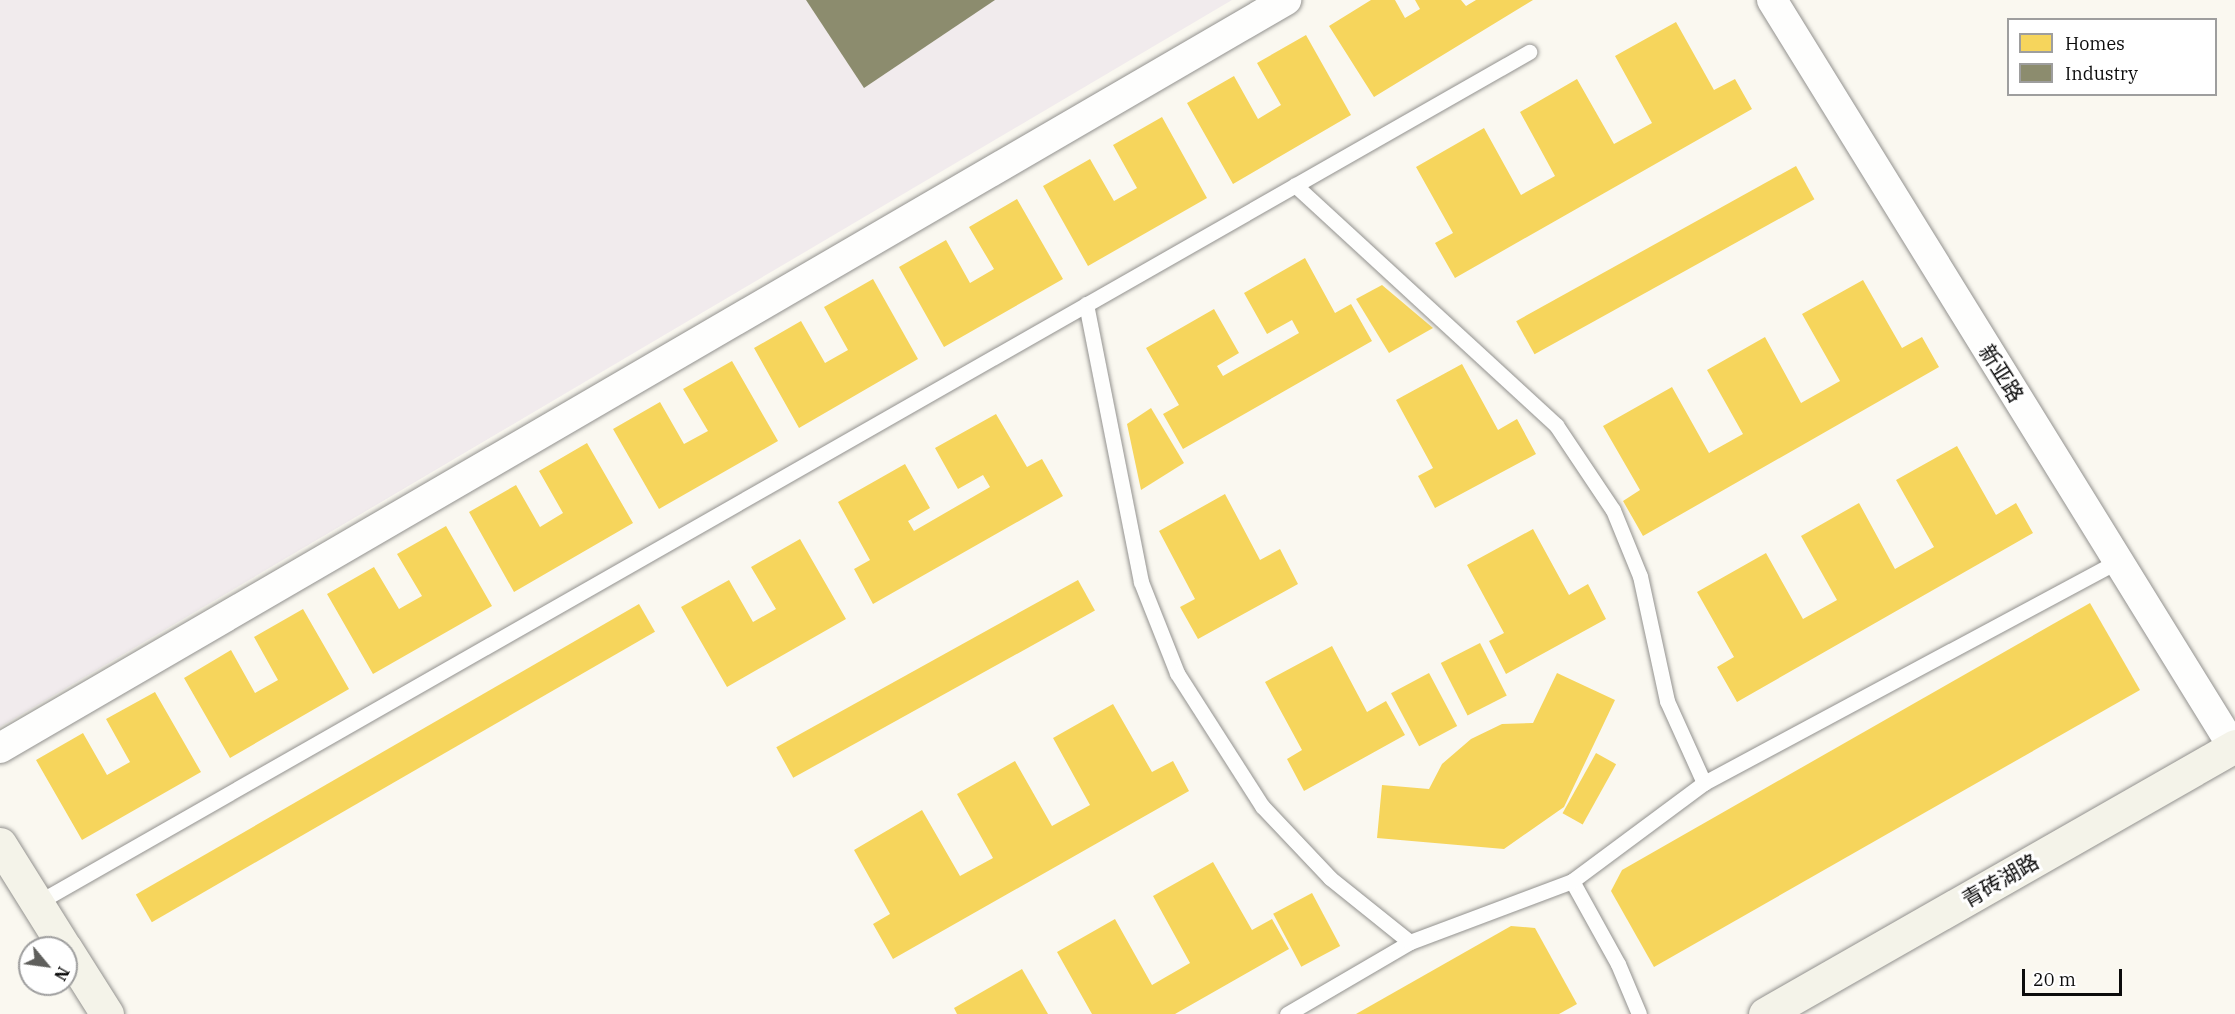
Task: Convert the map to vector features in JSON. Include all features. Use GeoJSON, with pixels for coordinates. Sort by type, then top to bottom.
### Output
{"type":"FeatureCollection","features":[{"type":"Feature","properties":{"kind":"street"},"geometry":{"type":"LineString","coordinates":[[0,748],[1286,0]]}},
{"type":"Feature","properties":{"kind":"street","name":"新亚路"},"geometry":{"type":"LineString","coordinates":[[1772,0],[2234,746]]}},
{"type":"Feature","properties":{"kind":"street","name":"青砖湖路"},"geometry":{"type":"LineString","coordinates":[[1765,1014],[2234,746]]}},
{"type":"Feature","properties":{"kind":"street"},"geometry":{"type":"LineString","coordinates":[[0,844],[58,936]]}},
{"type":"Feature","properties":{"kind":"street"},"geometry":{"type":"LineString","coordinates":[[78,968],[107,1014]]}},
{"type":"Feature","properties":{"kind":"lane"},"geometry":{"type":"LineString","coordinates":[[37,903],[1529,52]]}},
{"type":"Feature","properties":{"kind":"lane"},"geometry":{"type":"LineString","coordinates":[[1295,185],[1556,425],[1613,510],[1640,576],[1667,701],[1704,783]]}},
{"type":"Feature","properties":{"kind":"lane"},"geometry":{"type":"LineString","coordinates":[[1086,304],[1141,582],[1177,673],[1262,806],[1330,878],[1410,942]]}},
{"type":"Feature","properties":{"kind":"lane"},"geometry":{"type":"LineString","coordinates":[[1287,1014],[1410,942],[1572,881],[1704,783],[2118,561]]}},
{"type":"Feature","properties":{"kind":"lane"},"geometry":{"type":"LineString","coordinates":[[1572,881],[1618,964],[1639,1014]]}},
{"type":"Feature","properties":{"kind":"shaded area"},"geometry":{"type":"Polygon","coordinates":[[[0,0],[1232,0],[0,727],[0,0]]]}},
{"type":"Feature","properties":{"kind":"building: Homes"},"geometry":{"type":"Polygon","coordinates":[[[1371,0],[1395,0],[1405,18],[1420,9],[1415,0],[1461,0],[1466,6],[1476,0],[1533,0],[1374,97],[1329,26],[1371,0]]]}},
{"type":"Feature","properties":{"kind":"building: Homes"},"geometry":{"type":"Polygon","coordinates":[[[1676,22],[1714,90],[1735,79],[1752,109],[1455,278],[1435,243],[1453,233],[1416,167],[1484,128],[1521,195],[1555,176],[1520,112],[1577,79],[1614,144],[1652,123],[1615,56],[1676,22]]]}},
{"type":"Feature","properties":{"kind":"building: Homes"},"geometry":{"type":"Polygon","coordinates":[[[1306,35],[1351,115],[1233,184],[1187,103],[1234,76],[1258,119],[1281,105],[1257,63],[1306,35]]]}},
{"type":"Feature","properties":{"kind":"building: Homes"},"geometry":{"type":"Polygon","coordinates":[[[1162,117],[1207,198],[1088,266],[1043,186],[1090,159],[1114,201],[1137,188],[1113,145],[1162,117]]]}},
{"type":"Feature","properties":{"kind":"building: Homes"},"geometry":{"type":"Polygon","coordinates":[[[1796,166],[1814,199],[1535,354],[1516,321],[1796,166]]]}},
{"type":"Feature","properties":{"kind":"building: Homes"},"geometry":{"type":"Polygon","coordinates":[[[1017,199],[1063,279],[944,347],[899,267],[946,240],[970,283],[994,269],[969,227],[1017,199]]]}},
{"type":"Feature","properties":{"kind":"building: Homes"},"geometry":{"type":"Polygon","coordinates":[[[1305,258],[1335,313],[1351,304],[1372,341],[1183,449],[1163,414],[1179,405],[1146,348],[1214,309],[1239,353],[1217,366],[1223,376],[1299,333],[1292,320],[1267,334],[1244,293],[1305,258]]]}},
{"type":"Feature","properties":{"kind":"building: Homes"},"geometry":{"type":"Polygon","coordinates":[[[873,279],[918,359],[799,428],[754,348],[801,321],[825,363],[848,350],[824,307],[873,279]]]}},
{"type":"Feature","properties":{"kind":"building: Homes"},"geometry":{"type":"Polygon","coordinates":[[[1863,280],[1902,348],[1922,337],[1939,367],[1643,536],[1623,501],[1640,490],[1603,426],[1672,387],[1709,453],[1743,434],[1707,370],[1765,337],[1801,403],[1840,381],[1802,314],[1863,280]]]}},
{"type":"Feature","properties":{"kind":"building: Homes"},"geometry":{"type":"Polygon","coordinates":[[[1382,285],[1433,328],[1389,353],[1356,299],[1382,285]]]}},
{"type":"Feature","properties":{"kind":"building: Homes"},"geometry":{"type":"Polygon","coordinates":[[[732,361],[778,441],[659,509],[613,429],[660,402],[684,444],[708,431],[683,389],[732,361]]]}},
{"type":"Feature","properties":{"kind":"building: Homes"},"geometry":{"type":"Polygon","coordinates":[[[1462,364],[1498,430],[1517,419],[1536,454],[1435,508],[1418,476],[1433,468],[1396,400],[1462,364]]]}},
{"type":"Feature","properties":{"kind":"building: Homes"},"geometry":{"type":"Polygon","coordinates":[[[1151,408],[1184,463],[1141,490],[1127,424],[1151,408]]]}},
{"type":"Feature","properties":{"kind":"building: Homes"},"geometry":{"type":"Polygon","coordinates":[[[996,414],[1027,467],[1042,459],[1063,496],[873,604],[854,569],[870,560],[838,502],[905,464],[930,508],[908,521],[914,531],[990,487],[983,475],[958,489],[935,448],[996,414]]]}},
{"type":"Feature","properties":{"kind":"building: Homes"},"geometry":{"type":"Polygon","coordinates":[[[587,443],[633,523],[514,592],[469,512],[516,485],[540,527],[563,513],[539,471],[587,443]]]}},
{"type":"Feature","properties":{"kind":"building: Homes"},"geometry":{"type":"Polygon","coordinates":[[[1957,446],[1996,515],[2016,503],[2033,533],[1737,702],[1717,667],[1734,657],[1697,592],[1766,553],[1803,619],[1837,600],[1801,536],[1859,503],[1895,569],[1934,547],[1896,480],[1957,446]]]}},
{"type":"Feature","properties":{"kind":"building: Homes"},"geometry":{"type":"Polygon","coordinates":[[[1225,494],[1260,560],[1280,549],[1298,584],[1198,639],[1180,607],[1195,599],[1159,531],[1225,494]]]}},
{"type":"Feature","properties":{"kind":"building: Homes"},"geometry":{"type":"Polygon","coordinates":[[[446,526],[492,606],[373,674],[327,594],[374,567],[399,609],[422,596],[397,554],[446,526]]]}},
{"type":"Feature","properties":{"kind":"building: Homes"},"geometry":{"type":"Polygon","coordinates":[[[1533,529],[1569,595],[1588,584],[1606,619],[1506,674],[1489,641],[1504,633],[1467,565],[1533,529]]]}},
{"type":"Feature","properties":{"kind":"building: Homes"},"geometry":{"type":"Polygon","coordinates":[[[800,539],[846,619],[727,687],[681,607],[729,580],[753,622],[776,609],[751,567],[800,539]]]}},
{"type":"Feature","properties":{"kind":"building: Homes"},"geometry":{"type":"Polygon","coordinates":[[[1078,580],[1095,611],[793,778],[776,747],[1078,580]]]}},
{"type":"Feature","properties":{"kind":"building: Homes"},"geometry":{"type":"Polygon","coordinates":[[[2090,603],[2140,690],[1654,967],[1611,891],[1622,870],[2090,603]]]}},
{"type":"Feature","properties":{"kind":"building: Homes"},"geometry":{"type":"Polygon","coordinates":[[[639,604],[655,632],[152,922],[136,894],[639,604]]]}},
{"type":"Feature","properties":{"kind":"building: Homes"},"geometry":{"type":"Polygon","coordinates":[[[303,609],[349,689],[230,758],[184,678],[231,650],[255,693],[278,680],[254,637],[303,609]]]}},
{"type":"Feature","properties":{"kind":"building: Homes"},"geometry":{"type":"Polygon","coordinates":[[[1480,643],[1507,696],[1468,716],[1441,663],[1480,643]]]}},
{"type":"Feature","properties":{"kind":"building: Homes"},"geometry":{"type":"Polygon","coordinates":[[[1332,646],[1367,712],[1386,701],[1405,735],[1304,791],[1287,759],[1302,750],[1265,682],[1332,646]]]}},
{"type":"Feature","properties":{"kind":"building: Homes"},"geometry":{"type":"Polygon","coordinates":[[[1429,673],[1457,726],[1419,746],[1391,693],[1429,673]]]}},
{"type":"Feature","properties":{"kind":"building: Homes"},"geometry":{"type":"Polygon","coordinates":[[[1557,673],[1615,700],[1564,807],[1504,849],[1377,838],[1382,785],[1429,789],[1442,764],[1471,739],[1502,724],[1533,723],[1557,673]]]}},
{"type":"Feature","properties":{"kind":"building: Homes"},"geometry":{"type":"Polygon","coordinates":[[[155,692],[201,772],[82,840],[36,760],[83,733],[107,775],[130,762],[106,719],[155,692]]]}},
{"type":"Feature","properties":{"kind":"building: Homes"},"geometry":{"type":"Polygon","coordinates":[[[1113,704],[1152,772],[1173,761],[1189,791],[893,959],[873,924],[890,914],[854,850],[922,810],[960,876],[993,858],[957,794],[1015,761],[1052,826],[1090,805],[1053,738],[1113,704]]]}},
{"type":"Feature","properties":{"kind":"building: Homes"},"geometry":{"type":"Polygon","coordinates":[[[1596,753],[1616,764],[1583,824],[1563,813],[1596,753]]]}},
{"type":"Feature","properties":{"kind":"building: Homes"},"geometry":{"type":"Polygon","coordinates":[[[1213,862],[1252,930],[1272,919],[1289,949],[1175,1014],[1092,1014],[1057,952],[1115,919],[1152,985],[1190,963],[1153,896],[1213,862]]]}},
{"type":"Feature","properties":{"kind":"building: Homes"},"geometry":{"type":"Polygon","coordinates":[[[1312,893],[1340,946],[1301,967],[1273,914],[1312,893]]]}},
{"type":"Feature","properties":{"kind":"building: Homes"},"geometry":{"type":"Polygon","coordinates":[[[1511,926],[1535,928],[1577,1004],[1559,1014],[1356,1014],[1511,926]]]}},
{"type":"Feature","properties":{"kind":"building: Homes"},"geometry":{"type":"Polygon","coordinates":[[[1022,969],[1048,1014],[957,1014],[954,1008],[1022,969]]]}},
{"type":"Feature","properties":{"kind":"building: Industry"},"geometry":{"type":"Polygon","coordinates":[[[806,0],[995,0],[864,88],[806,0]]]}}]}
